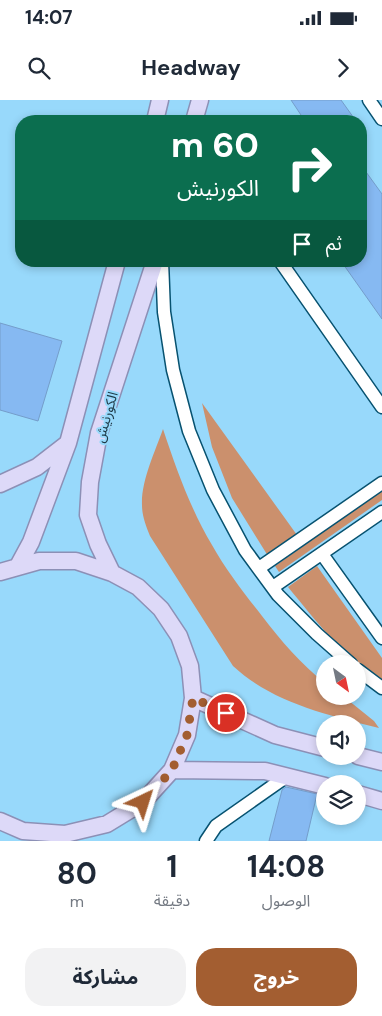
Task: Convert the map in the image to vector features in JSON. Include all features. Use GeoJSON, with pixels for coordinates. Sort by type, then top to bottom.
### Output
{"type":"FeatureCollection","features":[{"type":"Feature","properties":{"kind":"main road"},"geometry":{"type":"LineString","coordinates":[[156,115],[160,100]]}},
{"type":"Feature","properties":{"kind":"main road"},"geometry":{"type":"LineString","coordinates":[[6,569],[32,542],[68,443],[115,267]]}},
{"type":"Feature","properties":{"kind":"main road","name":"الكورنيش"},"geometry":{"type":"LineString","coordinates":[[112,574],[98,544],[88,515],[90,482],[99,433],[153,267]]}},
{"type":"Feature","properties":{"kind":"main road"},"geometry":{"type":"LineString","coordinates":[[0,484],[37,466],[68,443]]}},
{"type":"Feature","properties":{"kind":"main road"},"geometry":{"type":"LineString","coordinates":[[0,821],[23,831],[65,834],[107,824],[143,802],[172,770],[187,735],[193,698],[190,666],[179,636],[161,609],[138,587],[112,574],[76,561],[39,561],[6,569]]}},
{"type":"Feature","properties":{"kind":"main road"},"geometry":{"type":"LineString","coordinates":[[193,698],[275,735],[316,746]]}},
{"type":"Feature","properties":{"kind":"main road"},"geometry":{"type":"LineString","coordinates":[[366,758],[382,762]]}},
{"type":"Feature","properties":{"kind":"main road"},"geometry":{"type":"LineString","coordinates":[[172,770],[265,771],[316,784]]}},
{"type":"Feature","properties":{"kind":"main road"},"geometry":{"type":"LineString","coordinates":[[366,796],[382,801]]}},
{"type":"Feature","properties":{"kind":"street"},"geometry":{"type":"LineString","coordinates":[[369,100],[382,119]]}},
{"type":"Feature","properties":{"kind":"street"},"geometry":{"type":"LineString","coordinates":[[162,267],[164,312],[173,370],[189,431],[213,490],[245,550],[273,587],[317,634],[341,655]]}},
{"type":"Feature","properties":{"kind":"street"},"geometry":{"type":"LineString","coordinates":[[284,267],[382,407]]}},
{"type":"Feature","properties":{"kind":"street"},"geometry":{"type":"LineString","coordinates":[[259,568],[382,483]]}},
{"type":"Feature","properties":{"kind":"street"},"geometry":{"type":"LineString","coordinates":[[273,587],[382,512]]}},
{"type":"Feature","properties":{"kind":"street"},"geometry":{"type":"LineString","coordinates":[[322,554],[382,638]]}},
{"type":"Feature","properties":{"kind":"street"},"geometry":{"type":"LineString","coordinates":[[366,676],[382,688]]}},
{"type":"Feature","properties":{"kind":"street"},"geometry":{"type":"LineString","coordinates":[[206,841],[216,826],[287,776]]}},
{"type":"Feature","properties":{"kind":"shaded area"},"geometry":{"type":"Polygon","coordinates":[[[202,403],[297,535],[268,556],[232,498],[212,447],[202,403]]]}},
{"type":"Feature","properties":{"kind":"shaded area"},"geometry":{"type":"Polygon","coordinates":[[[163,429],[190,502],[217,554],[269,625],[316,675],[316,705],[354,705],[374,721],[379,728],[366,725],[366,715],[330,715],[283,698],[249,679],[233,666],[150,536],[144,521],[142,505],[142,496],[149,467],[163,429]]]}},
{"type":"Feature","properties":{"kind":"shaded area"},"geometry":{"type":"Polygon","coordinates":[[[382,490],[382,500],[279,572],[275,566],[382,490]]]}},
{"type":"Feature","properties":{"kind":"shaded area"},"geometry":{"type":"Polygon","coordinates":[[[317,566],[382,658],[382,681],[366,670],[366,655],[348,655],[320,626],[288,587],[317,566]]]}},
{"type":"Feature","properties":{"kind":"building"},"geometry":{"type":"Polygon","coordinates":[[[291,100],[341,100],[352,115],[301,115],[291,100]]]}},
{"type":"Feature","properties":{"kind":"building"},"geometry":{"type":"Polygon","coordinates":[[[367,173],[382,194],[382,319],[345,267],[367,267],[367,173]]]}},
{"type":"Feature","properties":{"kind":"building"},"geometry":{"type":"Polygon","coordinates":[[[0,323],[62,341],[38,421],[0,410],[0,323]]]}},
{"type":"Feature","properties":{"kind":"building"},"geometry":{"type":"Polygon","coordinates":[[[286,787],[316,794],[306,841],[269,841],[282,790],[286,787]]]}},
{"type":"Feature","properties":{"kind":"route"},"geometry":{"type":"LineString","coordinates":[[143,802],[172,770],[187,735],[193,698],[226,713]]}}]}
